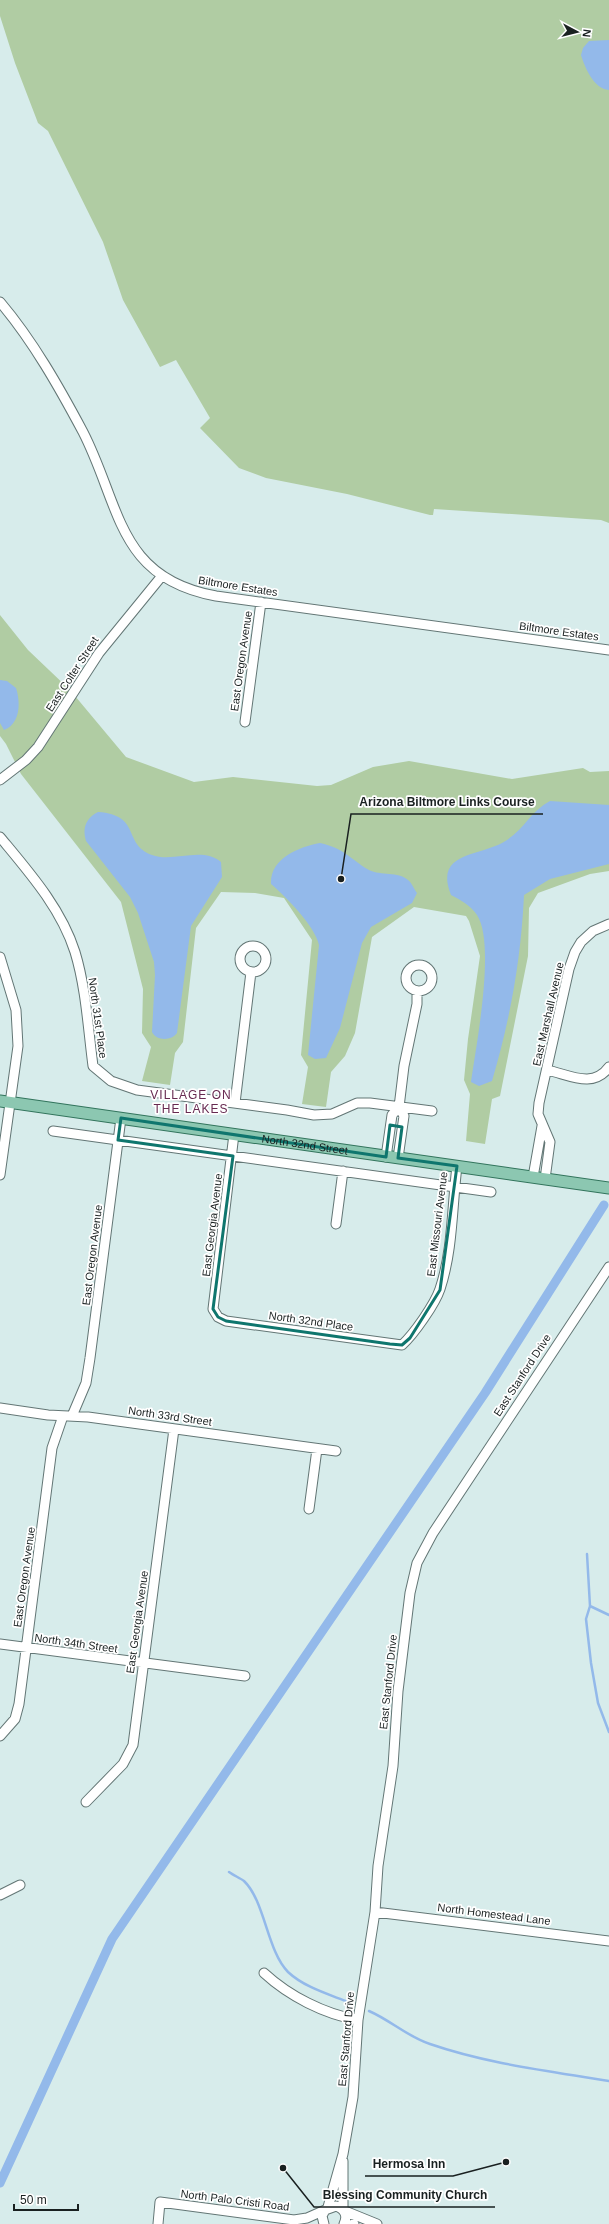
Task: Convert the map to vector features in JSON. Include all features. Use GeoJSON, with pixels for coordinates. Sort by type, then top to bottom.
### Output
{"type":"FeatureCollection","features":[{"type":"Feature","properties":{"kind":"main road","name":"North 32nd Street"},"geometry":{"type":"LineString","coordinates":[[5,1102],[609,1188]]}},
{"type":"Feature","properties":{"kind":"street","name":"Biltmore Estates"},"geometry":{"type":"LineString","coordinates":[[0,302],[22,329],[33,346],[83,433],[132,545],[161,577],[202,594],[609,650]]}},
{"type":"Feature","properties":{"kind":"street","name":"East Colter Street"},"geometry":{"type":"LineString","coordinates":[[0,780],[29,757],[48,734],[99,653],[161,577]]}},
{"type":"Feature","properties":{"kind":"street","name":"East Oregon Avenue"},"geometry":{"type":"LineString","coordinates":[[245,722],[261,602]]}},
{"type":"Feature","properties":{"kind":"street","name":"North 31st Place"},"geometry":{"type":"LineString","coordinates":[[0,837],[35,879],[48,899],[74,951],[82,984],[93,1066],[111,1081],[137,1090],[314,1115],[332,1114],[357,1103],[432,1111]]}},
{"type":"Feature","properties":{"kind":"street","name":"East Marshall Avenue"},"geometry":{"type":"LineString","coordinates":[[545,1179],[550,1142],[538,1114],[539,1103],[569,969],[575,952],[581,942],[593,931],[609,924]]}},
{"type":"Feature","properties":{"kind":"street"},"geometry":{"type":"LineString","coordinates":[[0,957],[16,1010],[18,1046],[5,1102],[0,1175]]}},
{"type":"Feature","properties":{"kind":"street"},"geometry":{"type":"LineString","coordinates":[[235,1103],[251,972]]}},
{"type":"Feature","properties":{"kind":"street"},"geometry":{"type":"LineString","coordinates":[[386,1157],[392,1115],[399,1107],[404,1066],[417,1004],[417,991]]}},
{"type":"Feature","properties":{"kind":"street"},"geometry":{"type":"LineString","coordinates":[[547,1070],[592,1079],[604,1073],[609,1066]]}},
{"type":"Feature","properties":{"kind":"street"},"geometry":{"type":"LineString","coordinates":[[398,1158],[404,1116],[399,1107]]}},
{"type":"Feature","properties":{"kind":"street","name":"East Oregon Avenue"},"geometry":{"type":"LineString","coordinates":[[0,1736],[15,1719],[19,1704],[52,1448],[67,1416],[86,1382],[121,1118]]}},
{"type":"Feature","properties":{"kind":"street"},"geometry":{"type":"LineString","coordinates":[[390,1126],[402,1127]]}},
{"type":"Feature","properties":{"kind":"street","name":"East Marshall Avenue"},"geometry":{"type":"LineString","coordinates":[[533,1177],[542,1126]]}},
{"type":"Feature","properties":{"kind":"street","name":"North 32nd Street"},"geometry":{"type":"LineString","coordinates":[[53,1131],[491,1192]]}},
{"type":"Feature","properties":{"kind":"street","name":"East Georgia Avenue"},"geometry":{"type":"LineString","coordinates":[[218,1317],[213,1309],[233,1156],[234,1134]]}},
{"type":"Feature","properties":{"kind":"street","name":"East Missouri Avenue"},"geometry":{"type":"LineString","coordinates":[[402,1344],[418,1327],[440,1290],[446,1262],[457,1166]]}},
{"type":"Feature","properties":{"kind":"street"},"geometry":{"type":"LineString","coordinates":[[336,1224],[343,1171]]}},
{"type":"Feature","properties":{"kind":"street","name":"East Stanford Drive"},"geometry":{"type":"LineString","coordinates":[[324,2223],[322,2216],[327,2208],[343,2154],[353,2097],[358,2020],[375,1912],[379,1859],[393,1766],[398,1690],[410,1593],[417,1563],[436,1528],[609,1266]]}},
{"type":"Feature","properties":{"kind":"street","name":"North 32nd Place"},"geometry":{"type":"LineString","coordinates":[[218,1317],[226,1321],[402,1344]]}},
{"type":"Feature","properties":{"kind":"street","name":"North 33rd Street"},"geometry":{"type":"LineString","coordinates":[[0,1408],[174,1429],[317,1450],[336,1451]]}},
{"type":"Feature","properties":{"kind":"street","name":"East Georgia Avenue"},"geometry":{"type":"LineString","coordinates":[[86,1802],[124,1764],[133,1745],[174,1429]]}},
{"type":"Feature","properties":{"kind":"street"},"geometry":{"type":"LineString","coordinates":[[310,1509],[317,1450]]}},
{"type":"Feature","properties":{"kind":"street","name":"North 34th Street"},"geometry":{"type":"LineString","coordinates":[[0,1644],[245,1676]]}},
{"type":"Feature","properties":{"kind":"street"},"geometry":{"type":"LineString","coordinates":[[0,1895],[20,1885]]}},
{"type":"Feature","properties":{"kind":"street","name":"North Homestead Lane"},"geometry":{"type":"LineString","coordinates":[[375,1912],[609,1941]]}},
{"type":"Feature","properties":{"kind":"street"},"geometry":{"type":"LineString","coordinates":[[264,1973],[284,1990],[343,2017],[358,2020]]}},
{"type":"Feature","properties":{"kind":"street","name":"East Stanford Drive"},"geometry":{"type":"LineString","coordinates":[[343,2154],[344,2210],[346,2218],[344,2224]]}},
{"type":"Feature","properties":{"kind":"street","name":"North Palo Cristi Road"},"geometry":{"type":"LineString","coordinates":[[158,2224],[160,2202],[294,2220],[307,2218],[327,2208]]}},
{"type":"Feature","properties":{"kind":"street"},"geometry":{"type":"LineString","coordinates":[[327,2208],[336,2206],[377,2224]]}},
{"type":"Feature","properties":{"kind":"street","name":"North Palo Cristi Road"},"geometry":{"type":"LineString","coordinates":[[307,2218],[324,2223]]}},
{"type":"Feature","properties":{"kind":"highlighted area"},"geometry":{"type":"Polygon","coordinates":[[[121,1118],[386,1157],[390,1125],[402,1127],[398,1158],[457,1166],[440,1290],[410,1338],[402,1345],[390,1344],[226,1321],[218,1317],[213,1309],[233,1156],[118,1140],[121,1118]]]}},
{"type":"Feature","properties":{"kind":"green space"},"geometry":{"type":"Polygon","coordinates":[[[0,0],[609,0],[609,523],[601,520],[434,509],[433,515],[430,515],[347,494],[266,478],[239,468],[200,428],[210,418],[176,360],[160,367],[123,300],[103,242],[48,131],[38,123],[15,63],[0,16],[0,0]]]}},
{"type":"Feature","properties":{"kind":"green space"},"geometry":{"type":"Polygon","coordinates":[[[0,615],[28,650],[70,690],[126,757],[194,782],[233,777],[317,786],[331,785],[373,767],[409,761],[512,779],[583,768],[590,772],[609,771],[609,871],[590,874],[538,893],[529,908],[528,956],[500,1096],[492,1099],[485,1144],[466,1141],[470,1094],[464,1080],[468,1039],[480,956],[466,916],[414,907],[372,937],[355,1033],[345,1056],[331,1072],[326,1107],[302,1104],[308,1067],[301,1055],[312,940],[284,898],[255,893],[221,892],[196,928],[183,1042],[175,1053],[170,1085],[142,1081],[151,1047],[142,1033],[143,989],[121,902],[21,774],[6,744],[0,736],[0,615]]]}},
{"type":"Feature","properties":{"kind":"water"},"geometry":{"type":"Polygon","coordinates":[[[609,40],[609,90],[599,86],[591,77],[581,55],[583,48],[589,41],[609,40]]]}},
{"type":"Feature","properties":{"kind":"water"},"geometry":{"type":"Polygon","coordinates":[[[0,680],[7,681],[16,688],[19,706],[13,723],[4,730],[0,723],[0,680]]]}},
{"type":"Feature","properties":{"kind":"water"},"geometry":{"type":"Polygon","coordinates":[[[550,801],[609,805],[609,864],[550,879],[524,895],[523,919],[514,990],[504,1035],[492,1081],[479,1086],[471,1082],[483,996],[485,948],[482,929],[477,915],[466,904],[451,895],[447,880],[449,870],[454,862],[463,857],[497,845],[513,836],[538,809],[550,801]]]}},
{"type":"Feature","properties":{"kind":"water"},"geometry":{"type":"Polygon","coordinates":[[[98,812],[112,814],[121,818],[127,824],[137,844],[143,850],[152,855],[169,857],[205,855],[213,857],[221,862],[222,877],[191,926],[177,1033],[175,1036],[168,1039],[157,1037],[152,1032],[155,975],[154,962],[138,913],[130,897],[86,841],[84,832],[86,824],[90,817],[98,812]]]}},
{"type":"Feature","properties":{"kind":"water"},"geometry":{"type":"Polygon","coordinates":[[[320,843],[341,851],[369,870],[404,877],[411,883],[417,893],[412,903],[371,927],[362,943],[340,1028],[326,1058],[315,1059],[308,1055],[319,945],[312,929],[306,921],[292,904],[271,884],[275,867],[287,855],[303,847],[320,843]]]}},
{"type":"Feature","properties":{"kind":"waterway"},"geometry":{"type":"LineString","coordinates":[[0,2183],[112,1939],[485,1393],[604,1205]]}},
{"type":"Feature","properties":{"kind":"waterway"},"geometry":{"type":"LineString","coordinates":[[587,1554],[590,1606],[586,1619],[591,1663],[598,1703],[609,1732]]}},
{"type":"Feature","properties":{"kind":"waterway"},"geometry":{"type":"LineString","coordinates":[[590,1606],[609,1615]]}},
{"type":"Feature","properties":{"kind":"waterway"},"geometry":{"type":"LineString","coordinates":[[229,1872],[244,1881],[251,1890],[262,1913],[275,1952],[288,1972],[301,1982],[348,2002]]}},
{"type":"Feature","properties":{"kind":"waterway"},"geometry":{"type":"LineString","coordinates":[[369,2011],[422,2041],[452,2051],[496,2062],[609,2081]]}},
{"type":"Feature","properties":{"kind":"place","name":"Arizona Biltmore Links Course"},"geometry":{"type":"Point","coordinates":[341,879]}},
{"type":"Feature","properties":{"kind":"place","name":"Hermosa Inn"},"geometry":{"type":"Point","coordinates":[506,2162]}},
{"type":"Feature","properties":{"kind":"place","name":"Blessing Community Church"},"geometry":{"type":"Point","coordinates":[283,2168]}},
{"type":"Feature","properties":{"kind":"district","name":"VILLAGE ON THE LAKES"},"geometry":{"type":"Point","coordinates":[191,1102]}}]}
